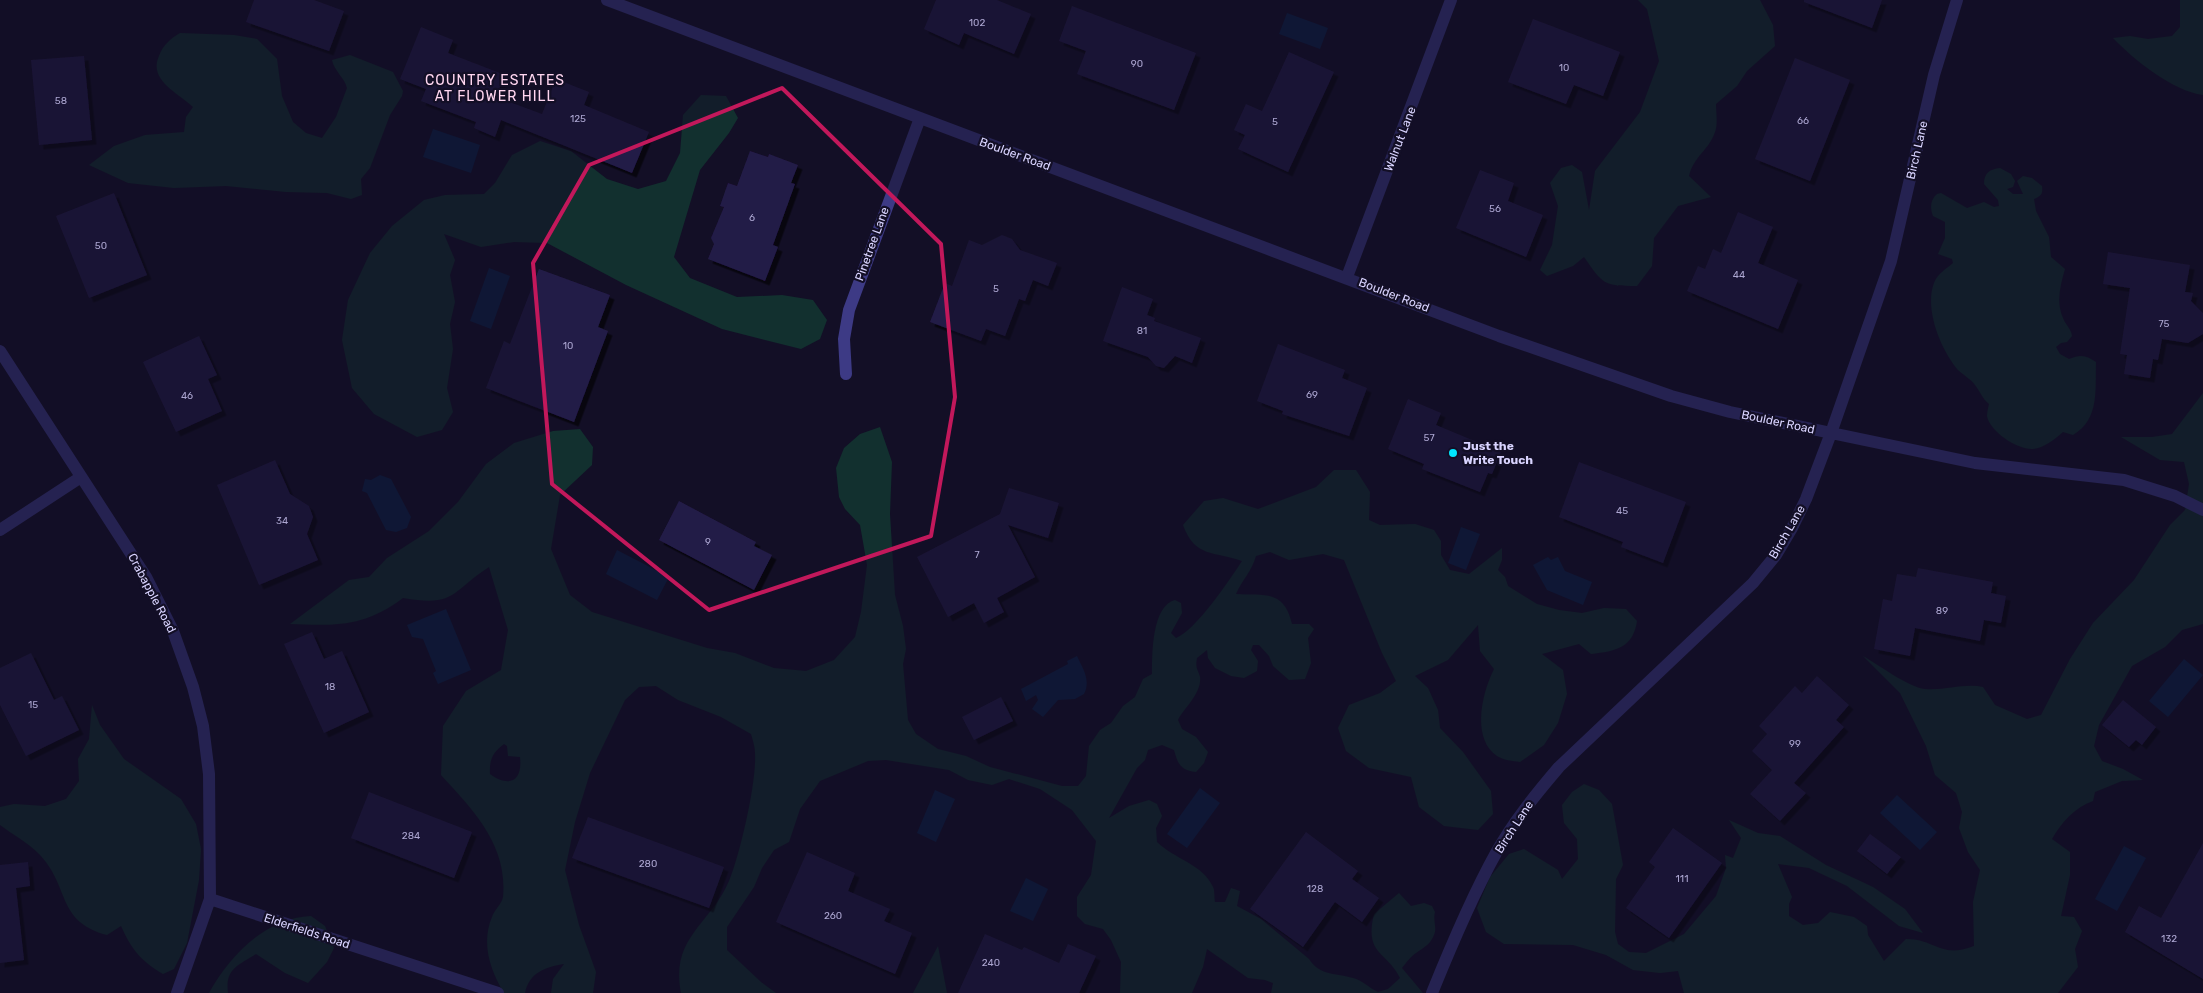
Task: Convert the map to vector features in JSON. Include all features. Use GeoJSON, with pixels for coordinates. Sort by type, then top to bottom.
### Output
{"type":"FeatureCollection","features":[{"type":"Feature","properties":{"kind":"street","name":"Boulder Road"},"geometry":{"type":"LineString","coordinates":[[607,0],[1347,277],[1499,336],[1654,391],[1730,412],[1975,463],[2124,480],[2175,496],[2203,510]]}},
{"type":"Feature","properties":{"kind":"street","name":"Walnut Lane"},"geometry":{"type":"LineString","coordinates":[[1347,277],[1451,0]]}},
{"type":"Feature","properties":{"kind":"street","name":"Birch Lane"},"geometry":{"type":"LineString","coordinates":[[1432,993],[1496,852],[1533,798],[1559,767],[1753,583],[1776,555],[1806,499],[1831,433],[1890,260],[1934,75],[1957,0]]}},
{"type":"Feature","properties":{"kind":"street","name":"Pinetree Lane"},"geometry":{"type":"LineString","coordinates":[[846,374],[844,339],[849,310],[920,118]]}},
{"type":"Feature","properties":{"kind":"street","name":"Crabapple Road"},"geometry":{"type":"LineString","coordinates":[[0,351],[146,577],[166,615],[185,662],[203,726],[209,774],[210,900]]}},
{"type":"Feature","properties":{"kind":"street"},"geometry":{"type":"LineString","coordinates":[[0,530],[81,477]]}},
{"type":"Feature","properties":{"kind":"street"},"geometry":{"type":"LineString","coordinates":[[177,993],[210,900]]}},
{"type":"Feature","properties":{"kind":"street","name":"Elderfields Road"},"geometry":{"type":"LineString","coordinates":[[210,900],[498,993]]}},
{"type":"Feature","properties":{"kind":"highlighted area"},"geometry":{"type":"Polygon","coordinates":[[[782,88],[941,244],[955,397],[931,536],[709,610],[552,484],[533,263],[589,165],[782,88]]]}},
{"type":"Feature","properties":{"kind":"green space"},"geometry":{"type":"Polygon","coordinates":[[[1638,0],[1760,0],[1773,25],[1775,46],[1747,71],[1737,86],[1716,104],[1717,122],[1715,132],[1709,144],[1694,163],[1689,176],[1711,197],[1678,206],[1654,238],[1652,266],[1637,286],[1605,282],[1584,257],[1573,266],[1547,276],[1540,270],[1552,245],[1558,206],[1550,183],[1561,168],[1572,165],[1582,172],[1589,210],[1595,171],[1640,112],[1659,61],[1647,9],[1638,0]]]}},
{"type":"Feature","properties":{"kind":"green space"},"geometry":{"type":"Polygon","coordinates":[[[2180,0],[2203,0],[2203,95],[2179,88],[2167,81],[2143,65],[2113,38],[2130,36],[2148,39],[2172,36],[2180,27],[2180,0]]]}},
{"type":"Feature","properties":{"kind":"green space"},"geometry":{"type":"Polygon","coordinates":[[[180,33],[234,35],[257,39],[277,59],[282,96],[293,122],[306,133],[322,138],[336,117],[347,88],[332,60],[350,55],[393,72],[403,91],[402,96],[390,115],[370,168],[361,179],[362,195],[351,199],[327,193],[286,192],[226,186],[174,188],[128,183],[89,165],[114,146],[145,135],[184,132],[186,117],[193,107],[166,85],[161,79],[157,65],[165,45],[180,33]]]}},
{"type":"Feature","properties":{"kind":"green space"},"geometry":{"type":"Polygon","coordinates":[[[701,95],[726,96],[738,118],[729,133],[700,170],[674,257],[690,278],[737,297],[782,295],[813,300],[827,320],[820,339],[801,349],[722,329],[626,285],[547,243],[514,242],[481,247],[444,234],[455,260],[450,275],[455,302],[450,324],[453,349],[447,388],[453,412],[442,430],[417,437],[374,414],[352,388],[342,340],[348,300],[370,253],[392,226],[424,200],[445,195],[484,194],[495,183],[512,155],[540,141],[571,151],[607,179],[638,189],[666,181],[680,153],[683,115],[701,95]]]}},
{"type":"Feature","properties":{"kind":"green space"},"geometry":{"type":"Polygon","coordinates":[[[2000,168],[2011,174],[2015,181],[2013,187],[2007,189],[2013,194],[2023,194],[2017,181],[2023,176],[2032,178],[2042,186],[2041,194],[2034,199],[2036,211],[2049,237],[2051,257],[2065,269],[2059,300],[2063,318],[2072,336],[2067,342],[2061,343],[2056,347],[2060,354],[2069,359],[2083,356],[2096,362],[2094,403],[2088,421],[2073,435],[2063,432],[2045,445],[2033,449],[2020,447],[2006,439],[1993,428],[1987,416],[1989,404],[1973,383],[1958,370],[1940,341],[1931,305],[1931,293],[1935,280],[1953,263],[1952,259],[1938,254],[1945,238],[1945,222],[1933,216],[1931,207],[1933,199],[1937,194],[1941,193],[1967,208],[1984,202],[1994,207],[1999,206],[1998,200],[1984,184],[1988,172],[2000,168]]]}},
{"type":"Feature","properties":{"kind":"green space"},"geometry":{"type":"Polygon","coordinates":[[[2203,393],[2203,624],[2182,630],[2165,647],[2132,666],[2099,725],[2094,746],[2102,761],[2123,769],[2143,780],[2122,781],[2095,792],[2093,801],[2080,807],[2069,816],[2052,839],[2070,852],[2070,875],[2061,916],[2074,917],[2082,931],[2075,949],[2078,967],[2058,993],[1684,993],[1678,971],[1660,973],[1633,970],[1606,955],[1573,945],[1504,944],[1486,932],[1477,908],[1490,877],[1509,854],[1524,849],[1558,870],[1562,879],[1578,859],[1577,839],[1564,823],[1562,805],[1572,792],[1584,784],[1599,790],[1612,804],[1623,865],[1616,879],[1615,932],[1618,944],[1629,952],[1646,953],[1684,934],[1716,896],[1726,868],[1725,855],[1733,858],[1741,838],[1729,820],[1758,833],[1780,836],[1826,865],[1873,887],[1905,909],[1923,933],[1899,926],[1847,886],[1809,868],[1778,864],[1792,897],[1789,904],[1789,916],[1803,925],[1818,923],[1830,912],[1854,917],[1867,926],[1868,935],[1884,961],[1906,939],[1953,950],[1974,946],[1973,902],[1980,870],[1968,852],[1959,828],[1962,812],[1956,793],[1935,775],[1926,746],[1900,693],[1863,656],[1902,680],[1918,687],[1932,689],[1969,686],[1983,687],[1995,705],[2027,719],[2041,715],[2070,659],[2093,623],[2134,580],[2170,525],[2185,510],[2189,484],[2184,462],[2160,460],[2121,437],[2152,437],[2172,434],[2203,393]]]}},
{"type":"Feature","properties":{"kind":"green space"},"geometry":{"type":"Polygon","coordinates":[[[880,427],[892,462],[890,514],[895,595],[903,626],[906,649],[903,664],[908,720],[916,734],[938,749],[966,756],[990,767],[1062,786],[1078,786],[1086,776],[1089,746],[1100,730],[1111,723],[1123,706],[1135,697],[1143,679],[1152,674],[1155,631],[1162,611],[1167,604],[1175,600],[1181,603],[1182,613],[1171,633],[1176,638],[1193,625],[1212,604],[1242,561],[1206,552],[1193,543],[1188,536],[1183,525],[1204,501],[1223,498],[1258,509],[1316,487],[1334,470],[1356,470],[1370,492],[1369,520],[1380,525],[1415,524],[1434,530],[1441,541],[1441,555],[1450,570],[1469,574],[1502,548],[1502,560],[1498,570],[1505,577],[1508,586],[1537,604],[1559,610],[1582,613],[1604,608],[1626,609],[1637,621],[1635,630],[1627,643],[1608,651],[1591,654],[1579,644],[1542,654],[1563,670],[1567,694],[1558,723],[1544,745],[1520,762],[1497,756],[1489,748],[1484,738],[1481,727],[1481,715],[1486,690],[1494,669],[1480,651],[1478,625],[1448,660],[1415,676],[1428,688],[1438,710],[1440,728],[1463,752],[1491,791],[1493,814],[1478,830],[1444,826],[1419,807],[1411,777],[1369,768],[1346,751],[1338,728],[1349,705],[1380,693],[1396,681],[1382,653],[1344,560],[1323,554],[1289,560],[1270,552],[1256,556],[1236,594],[1272,597],[1284,605],[1292,624],[1309,624],[1314,629],[1308,638],[1311,663],[1305,679],[1289,680],[1273,666],[1269,656],[1259,645],[1253,645],[1251,650],[1258,661],[1257,671],[1244,678],[1231,676],[1215,668],[1208,658],[1207,650],[1197,658],[1200,677],[1198,689],[1178,720],[1182,729],[1196,737],[1208,752],[1204,763],[1196,772],[1186,770],[1180,766],[1174,750],[1162,745],[1148,750],[1145,760],[1137,768],[1109,818],[1129,806],[1149,800],[1157,804],[1162,816],[1156,828],[1157,842],[1195,867],[1208,879],[1214,890],[1215,902],[1225,902],[1231,888],[1240,891],[1237,906],[1261,919],[1318,968],[1329,973],[1356,979],[1378,992],[1388,989],[1400,978],[1395,969],[1374,945],[1372,927],[1374,914],[1399,893],[1411,906],[1424,903],[1432,906],[1435,912],[1434,936],[1402,968],[1423,993],[1271,993],[1273,983],[1248,978],[1207,949],[1203,967],[1192,993],[1120,993],[1121,962],[1111,940],[1103,929],[1085,924],[1077,916],[1077,897],[1091,875],[1096,841],[1072,810],[1040,789],[1009,779],[992,785],[968,780],[949,770],[886,760],[868,761],[820,781],[800,809],[789,842],[774,850],[762,868],[754,887],[727,927],[727,950],[761,982],[776,993],[681,993],[679,974],[681,958],[694,932],[721,896],[733,869],[751,799],[755,751],[751,734],[721,717],[678,700],[656,686],[639,687],[625,700],[590,773],[575,822],[565,870],[579,925],[596,972],[593,993],[551,993],[553,979],[564,964],[539,972],[530,980],[525,993],[504,993],[491,966],[487,946],[487,937],[493,914],[503,897],[503,878],[500,861],[494,845],[476,815],[441,775],[443,726],[466,691],[501,670],[508,630],[489,567],[444,599],[421,600],[403,598],[376,615],[349,623],[321,625],[290,624],[349,580],[369,577],[387,558],[429,531],[458,502],[486,464],[514,443],[553,431],[580,429],[593,447],[592,465],[560,495],[551,549],[570,595],[592,612],[707,648],[735,653],[774,668],[806,671],[834,660],[855,637],[861,612],[867,565],[860,525],[845,509],[839,497],[836,468],[844,448],[860,434],[880,427]],[[504,744],[494,753],[490,765],[490,774],[503,781],[513,780],[517,777],[520,765],[520,757],[508,756],[507,746],[504,744]]]}},
{"type":"Feature","properties":{"kind":"green space"},"geometry":{"type":"Polygon","coordinates":[[[92,705],[100,725],[124,759],[181,799],[196,824],[201,849],[199,880],[187,943],[174,969],[163,974],[137,954],[121,926],[107,935],[90,929],[79,921],[71,912],[48,865],[34,849],[0,825],[0,807],[14,804],[45,806],[66,799],[79,781],[78,759],[89,739],[92,705]]]}},
{"type":"Feature","properties":{"kind":"green space"},"geometry":{"type":"Polygon","coordinates":[[[311,916],[325,926],[334,948],[327,962],[308,983],[285,973],[256,954],[238,965],[231,973],[228,978],[228,993],[209,993],[227,965],[264,931],[295,918],[311,916]]]}},
{"type":"Feature","properties":{"kind":"green space"},"geometry":{"type":"Polygon","coordinates":[[[938,946],[947,993],[913,993],[938,946]]]}},
{"type":"Feature","properties":{"kind":"water"},"geometry":{"type":"Polygon","coordinates":[[[1287,13],[1328,28],[1320,49],[1279,34],[1287,13]]]}},
{"type":"Feature","properties":{"kind":"water"},"geometry":{"type":"Polygon","coordinates":[[[433,129],[480,145],[471,173],[423,157],[433,129]]]}},
{"type":"Feature","properties":{"kind":"water"},"geometry":{"type":"Polygon","coordinates":[[[489,268],[510,276],[491,329],[470,321],[489,268]]]}},
{"type":"Feature","properties":{"kind":"water"},"geometry":{"type":"Polygon","coordinates":[[[380,475],[391,479],[411,517],[407,528],[396,532],[386,530],[367,493],[362,491],[365,479],[371,480],[380,475]]]}},
{"type":"Feature","properties":{"kind":"water"},"geometry":{"type":"Polygon","coordinates":[[[1461,527],[1480,534],[1466,570],[1448,563],[1461,527]]]}},
{"type":"Feature","properties":{"kind":"water"},"geometry":{"type":"Polygon","coordinates":[[[617,550],[669,577],[657,600],[606,574],[617,550]]]}},
{"type":"Feature","properties":{"kind":"water"},"geometry":{"type":"Polygon","coordinates":[[[1548,557],[1551,560],[1558,557],[1565,571],[1592,582],[1583,605],[1547,590],[1533,565],[1548,557]]]}},
{"type":"Feature","properties":{"kind":"water"},"geometry":{"type":"Polygon","coordinates":[[[446,609],[471,670],[438,684],[433,673],[436,671],[423,639],[412,637],[407,625],[446,609]]]}},
{"type":"Feature","properties":{"kind":"water"},"geometry":{"type":"Polygon","coordinates":[[[1077,656],[1084,670],[1087,684],[1084,694],[1075,699],[1058,700],[1043,717],[1032,709],[1038,700],[1036,695],[1026,701],[1021,689],[1068,664],[1067,661],[1077,656]]]}},
{"type":"Feature","properties":{"kind":"water"},"geometry":{"type":"Polygon","coordinates":[[[2184,659],[2203,675],[2168,717],[2149,701],[2184,659]]]}},
{"type":"Feature","properties":{"kind":"water"},"geometry":{"type":"Polygon","coordinates":[[[1200,788],[1220,803],[1187,848],[1167,834],[1200,788]]]}},
{"type":"Feature","properties":{"kind":"water"},"geometry":{"type":"Polygon","coordinates":[[[935,790],[955,799],[936,842],[917,833],[935,790]]]}},
{"type":"Feature","properties":{"kind":"water"},"geometry":{"type":"Polygon","coordinates":[[[1897,795],[1937,832],[1920,850],[1880,813],[1897,795]]]}},
{"type":"Feature","properties":{"kind":"water"},"geometry":{"type":"Polygon","coordinates":[[[2124,846],[2146,858],[2117,911],[2095,899],[2124,846]]]}},
{"type":"Feature","properties":{"kind":"water"},"geometry":{"type":"Polygon","coordinates":[[[1026,878],[1048,889],[1033,921],[1010,911],[1026,878]]]}},
{"type":"Feature","properties":{"kind":"building"},"geometry":{"type":"Polygon","coordinates":[[[254,0],[314,0],[344,11],[329,51],[246,22],[254,0]]]}},
{"type":"Feature","properties":{"kind":"building"},"geometry":{"type":"Polygon","coordinates":[[[936,0],[997,0],[1031,14],[1014,54],[964,33],[959,45],[924,29],[936,0]]]}},
{"type":"Feature","properties":{"kind":"building"},"geometry":{"type":"Polygon","coordinates":[[[1804,0],[1882,0],[1872,28],[1804,2],[1804,0]]]}},
{"type":"Feature","properties":{"kind":"building"},"geometry":{"type":"Polygon","coordinates":[[[1072,6],[1196,53],[1174,110],[1077,74],[1086,51],[1059,41],[1072,6]]]}},
{"type":"Feature","properties":{"kind":"building"},"geometry":{"type":"Polygon","coordinates":[[[1533,19],[1620,52],[1603,96],[1574,85],[1566,104],[1508,82],[1533,19]]]}},
{"type":"Feature","properties":{"kind":"building"},"geometry":{"type":"Polygon","coordinates":[[[421,27],[453,40],[448,53],[505,75],[496,97],[542,114],[556,79],[589,92],[584,105],[649,132],[632,173],[501,120],[495,137],[474,128],[476,122],[421,101],[426,89],[400,79],[421,27]]]}},
{"type":"Feature","properties":{"kind":"building"},"geometry":{"type":"Polygon","coordinates":[[[1289,52],[1334,72],[1288,172],[1238,149],[1245,135],[1234,130],[1246,104],[1262,111],[1289,52]]]}},
{"type":"Feature","properties":{"kind":"building"},"geometry":{"type":"Polygon","coordinates":[[[84,56],[92,140],[39,145],[31,60],[84,56]]]}},
{"type":"Feature","properties":{"kind":"building"},"geometry":{"type":"Polygon","coordinates":[[[1795,58],[1850,80],[1810,181],[1755,159],[1795,58]]]}},
{"type":"Feature","properties":{"kind":"building"},"geometry":{"type":"Polygon","coordinates":[[[750,151],[768,157],[769,154],[798,165],[791,183],[795,184],[773,245],[778,247],[765,281],[708,259],[714,244],[711,238],[724,207],[720,206],[728,183],[737,186],[750,151]]]}},
{"type":"Feature","properties":{"kind":"building"},"geometry":{"type":"Polygon","coordinates":[[[1480,170],[1514,183],[1508,201],[1543,215],[1526,257],[1456,228],[1480,170]]]}},
{"type":"Feature","properties":{"kind":"building"},"geometry":{"type":"Polygon","coordinates":[[[114,193],[147,275],[89,298],[56,216],[114,193]]]}},
{"type":"Feature","properties":{"kind":"building"},"geometry":{"type":"Polygon","coordinates":[[[1738,212],[1773,227],[1758,263],[1798,280],[1778,329],[1687,291],[1698,266],[1705,269],[1713,249],[1721,253],[1738,212]]]}},
{"type":"Feature","properties":{"kind":"building"},"geometry":{"type":"Polygon","coordinates":[[[1002,235],[1012,239],[1020,250],[1057,263],[1048,286],[1033,280],[1025,301],[1019,299],[1005,336],[986,329],[981,341],[930,322],[945,283],[952,286],[969,240],[982,245],[1002,235]]]}},
{"type":"Feature","properties":{"kind":"building"},"geometry":{"type":"Polygon","coordinates":[[[2108,252],[2190,265],[2185,292],[2193,293],[2191,301],[2203,313],[2203,334],[2188,343],[2162,339],[2158,360],[2153,359],[2150,378],[2124,374],[2127,355],[2120,354],[2130,288],[2103,284],[2108,252]]]}},
{"type":"Feature","properties":{"kind":"building"},"geometry":{"type":"Polygon","coordinates":[[[539,269],[610,295],[598,327],[608,331],[574,422],[486,388],[504,341],[510,344],[539,269]]]}},
{"type":"Feature","properties":{"kind":"building"},"geometry":{"type":"Polygon","coordinates":[[[1122,287],[1153,299],[1147,315],[1155,318],[1154,321],[1201,338],[1192,363],[1175,356],[1164,368],[1156,366],[1148,357],[1103,341],[1122,287]]]}},
{"type":"Feature","properties":{"kind":"building"},"geometry":{"type":"Polygon","coordinates":[[[199,336],[217,375],[208,379],[222,411],[176,432],[143,362],[199,336]]]}},
{"type":"Feature","properties":{"kind":"building"},"geometry":{"type":"Polygon","coordinates":[[[1278,344],[1345,370],[1342,378],[1367,388],[1349,436],[1282,414],[1283,411],[1257,401],[1278,344]]]}},
{"type":"Feature","properties":{"kind":"building"},"geometry":{"type":"Polygon","coordinates":[[[1408,399],[1441,413],[1436,425],[1501,452],[1492,474],[1488,473],[1480,492],[1422,469],[1424,464],[1388,449],[1408,399]]]}},
{"type":"Feature","properties":{"kind":"building"},"geometry":{"type":"Polygon","coordinates":[[[275,460],[290,494],[309,506],[313,517],[307,534],[318,560],[259,585],[217,485],[275,460]]]}},
{"type":"Feature","properties":{"kind":"building"},"geometry":{"type":"Polygon","coordinates":[[[1579,462],[1686,502],[1663,563],[1621,547],[1623,542],[1559,517],[1579,462]]]}},
{"type":"Feature","properties":{"kind":"building"},"geometry":{"type":"Polygon","coordinates":[[[1009,488],[1059,503],[1048,538],[1008,525],[1035,577],[997,598],[1004,612],[984,623],[974,603],[948,617],[917,557],[1000,514],[1009,488]]]}},
{"type":"Feature","properties":{"kind":"building"},"geometry":{"type":"Polygon","coordinates":[[[679,501],[756,542],[754,546],[772,555],[754,590],[659,540],[679,501]]]}},
{"type":"Feature","properties":{"kind":"building"},"geometry":{"type":"Polygon","coordinates":[[[1918,568],[1993,582],[1991,593],[2006,596],[2001,623],[1984,620],[1980,641],[1915,628],[1910,656],[1874,649],[1883,599],[1892,601],[1897,574],[1916,577],[1918,568]]]}},
{"type":"Feature","properties":{"kind":"building"},"geometry":{"type":"Polygon","coordinates":[[[312,632],[324,659],[342,651],[369,712],[324,733],[284,644],[312,632]]]}},
{"type":"Feature","properties":{"kind":"building"},"geometry":{"type":"Polygon","coordinates":[[[31,653],[54,700],[62,696],[79,730],[26,756],[0,705],[0,668],[31,653]]]}},
{"type":"Feature","properties":{"kind":"building"},"geometry":{"type":"Polygon","coordinates":[[[1817,676],[1849,705],[1836,720],[1844,727],[1794,783],[1806,793],[1780,821],[1750,794],[1772,770],[1752,751],[1767,734],[1759,726],[1795,686],[1802,693],[1817,676]]]}},
{"type":"Feature","properties":{"kind":"building"},"geometry":{"type":"Polygon","coordinates":[[[1001,697],[1013,721],[974,740],[962,717],[1001,697]]]}},
{"type":"Feature","properties":{"kind":"building"},"geometry":{"type":"Polygon","coordinates":[[[2123,700],[2156,727],[2142,745],[2136,740],[2129,747],[2102,725],[2123,700]]]}},
{"type":"Feature","properties":{"kind":"building"},"geometry":{"type":"Polygon","coordinates":[[[369,792],[472,832],[454,878],[351,838],[369,792]]]}},
{"type":"Feature","properties":{"kind":"building"},"geometry":{"type":"Polygon","coordinates":[[[588,817],[724,867],[709,908],[572,858],[588,817]]]}},
{"type":"Feature","properties":{"kind":"building"},"geometry":{"type":"Polygon","coordinates":[[[1673,828],[1722,863],[1669,938],[1626,908],[1655,867],[1649,862],[1673,828]]]}},
{"type":"Feature","properties":{"kind":"building"},"geometry":{"type":"Polygon","coordinates":[[[1306,832],[1358,871],[1352,879],[1379,898],[1362,922],[1335,902],[1303,947],[1250,909],[1306,832]]]}},
{"type":"Feature","properties":{"kind":"building"},"geometry":{"type":"Polygon","coordinates":[[[1870,834],[1901,857],[1887,874],[1857,851],[1870,834]]]}},
{"type":"Feature","properties":{"kind":"building"},"geometry":{"type":"Polygon","coordinates":[[[2203,843],[2203,979],[2125,932],[2139,906],[2161,918],[2203,843]]]}},
{"type":"Feature","properties":{"kind":"building"},"geometry":{"type":"Polygon","coordinates":[[[807,852],[855,873],[848,891],[890,909],[884,921],[912,933],[895,974],[776,922],[807,852]]]}},
{"type":"Feature","properties":{"kind":"building"},"geometry":{"type":"Polygon","coordinates":[[[28,862],[30,886],[16,888],[24,960],[0,963],[0,865],[28,862]]]}},
{"type":"Feature","properties":{"kind":"building"},"geometry":{"type":"Polygon","coordinates":[[[985,934],[1022,950],[1024,947],[1059,963],[1068,944],[1096,956],[1079,993],[958,993],[985,934]]]}},
{"type":"Feature","properties":{"kind":"place","name":"Just the Write Touch"},"geometry":{"type":"Point","coordinates":[1453,453]}},
{"type":"Feature","properties":{"kind":"district","name":"COUNTRY ESTATES AT FLOWER HILL"},"geometry":{"type":"Point","coordinates":[495,88]}}]}
